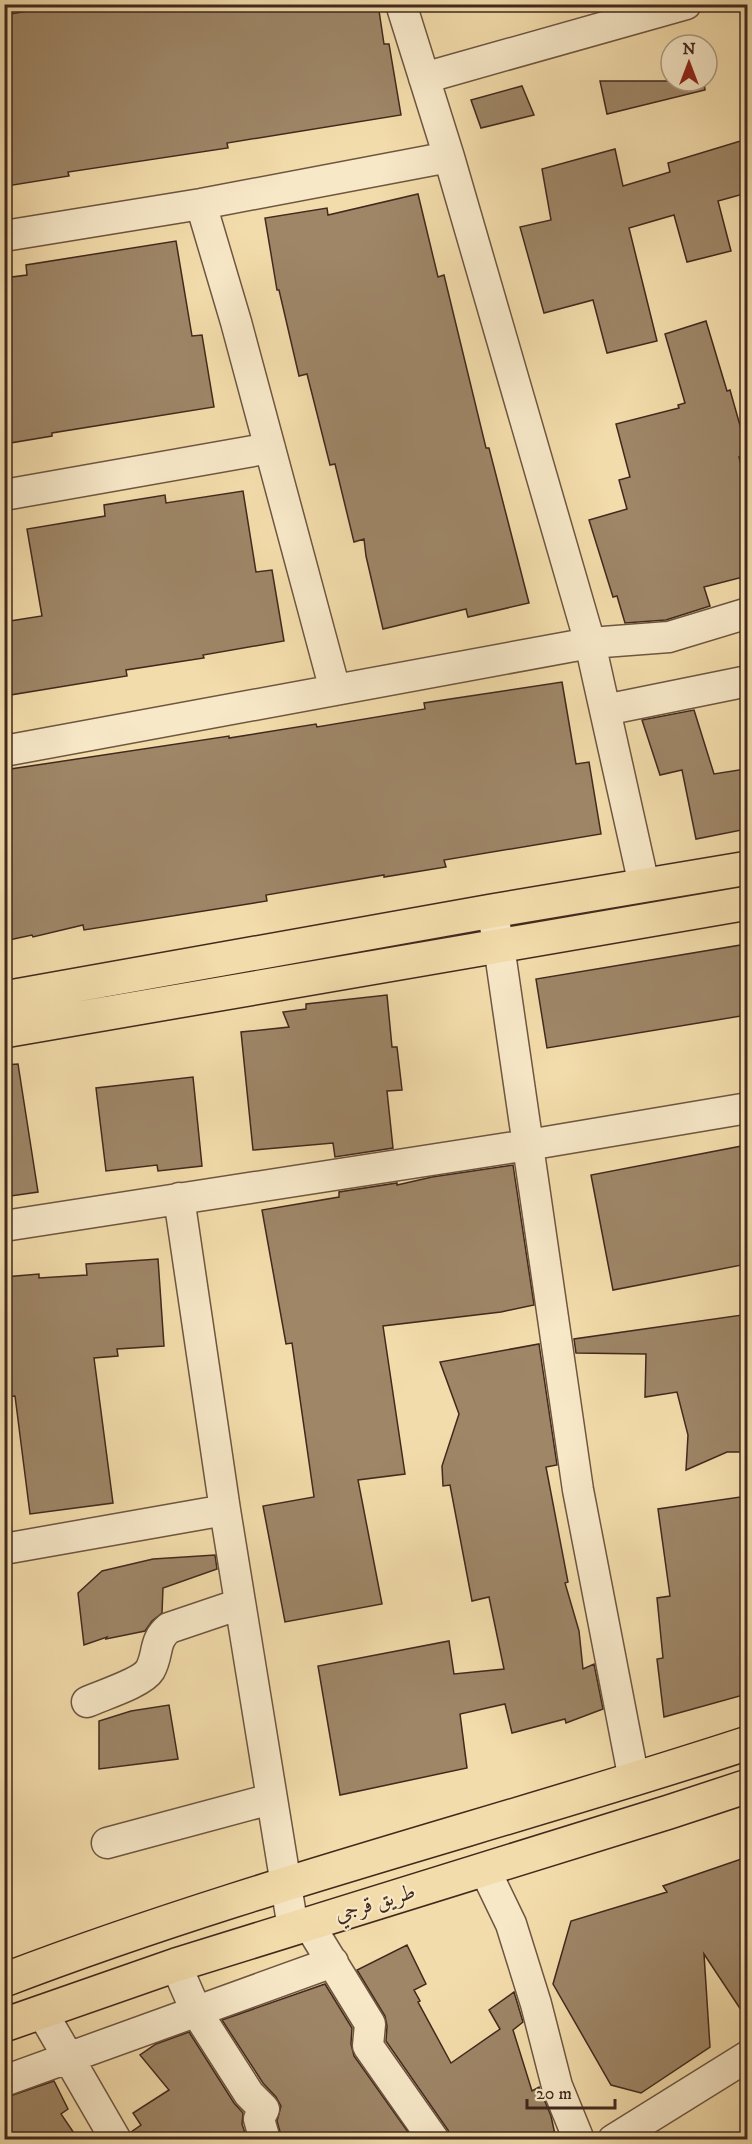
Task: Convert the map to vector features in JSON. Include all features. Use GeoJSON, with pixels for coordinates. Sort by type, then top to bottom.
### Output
{"type":"FeatureCollection","features":[{"type":"Feature","properties":{"kind":"main road"},"geometry":{"type":"LineString","coordinates":[[4,998],[747,868]]}},
{"type":"Feature","properties":{"kind":"main road"},"geometry":{"type":"LineString","coordinates":[[4,1030],[747,903]]}},
{"type":"Feature","properties":{"kind":"main road","name":"طريق قرجي"},"geometry":{"type":"LineString","coordinates":[[4,1980],[100,1943],[634,1780],[747,1743]]}},
{"type":"Feature","properties":{"kind":"main road","name":"طريق قرجي"},"geometry":{"type":"LineString","coordinates":[[4,2025],[176,1965],[747,1786]]}},
{"type":"Feature","properties":{"kind":"street"},"geometry":{"type":"LineString","coordinates":[[401,4],[449,157],[590,643],[644,885]]}},
{"type":"Feature","properties":{"kind":"street"},"geometry":{"type":"LineString","coordinates":[[424,78],[686,4]]}},
{"type":"Feature","properties":{"kind":"street"},"geometry":{"type":"LineString","coordinates":[[4,237],[201,204],[449,157]]}},
{"type":"Feature","properties":{"kind":"street"},"geometry":{"type":"LineString","coordinates":[[201,204],[335,690]]}},
{"type":"Feature","properties":{"kind":"street"},"geometry":{"type":"LineString","coordinates":[[4,495],[270,448]]}},
{"type":"Feature","properties":{"kind":"street"},"geometry":{"type":"LineString","coordinates":[[4,751],[590,643],[669,637],[747,613]]}},
{"type":"Feature","properties":{"kind":"street"},"geometry":{"type":"LineString","coordinates":[[605,710],[747,681]]}},
{"type":"Feature","properties":{"kind":"street"},"geometry":{"type":"LineString","coordinates":[[492,911],[578,1490],[634,1780]]}},
{"type":"Feature","properties":{"kind":"street"},"geometry":{"type":"LineString","coordinates":[[4,1226],[528,1145],[747,1108]]}},
{"type":"Feature","properties":{"kind":"street"},"geometry":{"type":"LineString","coordinates":[[179,1198],[225,1510],[285,1885],[301,1926],[333,1962],[370,2024],[368,2046],[434,2139]]}},
{"type":"Feature","properties":{"kind":"street"},"geometry":{"type":"LineString","coordinates":[[4,1549],[225,1510]]}},
{"type":"Feature","properties":{"kind":"street"},"geometry":{"type":"LineString","coordinates":[[87,1702],[143,1677],[150,1669],[160,1636],[169,1628],[240,1605]]}},
{"type":"Feature","properties":{"kind":"street"},"geometry":{"type":"LineString","coordinates":[[107,1843],[272,1799]]}},
{"type":"Feature","properties":{"kind":"street"},"geometry":{"type":"LineString","coordinates":[[485,1870],[511,1924],[536,2004],[557,2086],[579,2139]]}},
{"type":"Feature","properties":{"kind":"street"},"geometry":{"type":"LineString","coordinates":[[4,2081],[333,1962]]}},
{"type":"Feature","properties":{"kind":"street"},"geometry":{"type":"LineString","coordinates":[[176,1965],[196,2011],[249,2094],[264,2109],[259,2119],[265,2139]]}},
{"type":"Feature","properties":{"kind":"street"},"geometry":{"type":"LineString","coordinates":[[42,2012],[116,2139]]}},
{"type":"Feature","properties":{"kind":"street"},"geometry":{"type":"LineString","coordinates":[[613,2139],[747,2056]]}},
{"type":"Feature","properties":{"kind":"building"},"geometry":{"type":"Polygon","coordinates":[[[40,4],[378,4],[384,44],[389,44],[401,115],[227,143],[228,148],[68,172],[69,176],[7,186],[4,171],[4,15],[41,9],[40,4]]]}},
{"type":"Feature","properties":{"kind":"building"},"geometry":{"type":"Polygon","coordinates":[[[600,81],[659,81],[659,93],[693,93],[607,114],[600,81]]]}},
{"type":"Feature","properties":{"kind":"building"},"geometry":{"type":"Polygon","coordinates":[[[522,86],[534,115],[481,128],[471,100],[522,86]]]}},
{"type":"Feature","properties":{"kind":"building"},"geometry":{"type":"Polygon","coordinates":[[[747,139],[747,193],[718,201],[731,251],[687,262],[674,215],[629,228],[657,341],[607,353],[593,300],[544,313],[520,227],[551,220],[542,169],[615,149],[623,186],[670,172],[668,163],[747,139]]]}},
{"type":"Feature","properties":{"kind":"building"},"geometry":{"type":"Polygon","coordinates":[[[418,194],[438,277],[444,275],[486,448],[489,448],[529,603],[468,617],[466,609],[383,629],[364,539],[354,542],[335,464],[330,465],[307,374],[299,376],[279,290],[277,290],[265,218],[327,208],[328,215],[418,194]]]}},
{"type":"Feature","properties":{"kind":"building"},"geometry":{"type":"Polygon","coordinates":[[[176,241],[192,336],[202,335],[214,407],[52,433],[52,436],[4,444],[4,278],[27,275],[26,265],[176,241]]]}},
{"type":"Feature","properties":{"kind":"building"},"geometry":{"type":"Polygon","coordinates":[[[706,321],[727,391],[730,390],[747,450],[747,454],[739,457],[747,488],[747,576],[704,587],[710,606],[666,620],[625,623],[617,596],[613,597],[589,520],[627,509],[619,480],[630,477],[616,424],[679,408],[678,405],[685,403],[665,334],[706,321]]]}},
{"type":"Feature","properties":{"kind":"building"},"geometry":{"type":"Polygon","coordinates":[[[243,491],[256,572],[272,570],[284,641],[203,655],[204,658],[126,670],[127,676],[4,696],[4,622],[42,616],[27,529],[105,516],[104,505],[165,495],[166,503],[243,491]]]}},
{"type":"Feature","properties":{"kind":"building"},"geometry":{"type":"Polygon","coordinates":[[[562,682],[576,764],[589,762],[601,834],[444,860],[446,867],[266,895],[267,901],[84,930],[83,925],[33,937],[32,935],[4,941],[4,770],[316,724],[317,727],[425,709],[424,703],[562,682]]]}},
{"type":"Feature","properties":{"kind":"building"},"geometry":{"type":"Polygon","coordinates":[[[694,710],[714,774],[745,769],[747,829],[696,839],[682,770],[660,775],[642,720],[694,710]]]}},
{"type":"Feature","properties":{"kind":"building"},"geometry":{"type":"Polygon","coordinates":[[[747,944],[747,1015],[547,1048],[536,979],[747,944]]]}},
{"type":"Feature","properties":{"kind":"building"},"geometry":{"type":"Polygon","coordinates":[[[387,995],[392,1047],[397,1047],[402,1090],[387,1091],[393,1148],[335,1157],[333,1143],[253,1150],[241,1032],[289,1027],[283,1012],[306,1009],[306,1004],[387,995]]]}},
{"type":"Feature","properties":{"kind":"building"},"geometry":{"type":"Polygon","coordinates":[[[18,1064],[38,1192],[4,1197],[4,1065],[18,1064]]]}},
{"type":"Feature","properties":{"kind":"building"},"geometry":{"type":"Polygon","coordinates":[[[193,1077],[202,1166],[158,1171],[157,1165],[106,1171],[96,1088],[193,1077]]]}},
{"type":"Feature","properties":{"kind":"building"},"geometry":{"type":"Polygon","coordinates":[[[747,1145],[747,1264],[613,1290],[591,1175],[747,1145]]]}},
{"type":"Feature","properties":{"kind":"building"},"geometry":{"type":"Polygon","coordinates":[[[513,1165],[534,1305],[501,1312],[383,1326],[405,1474],[358,1480],[382,1604],[285,1622],[263,1506],[314,1497],[292,1343],[286,1344],[262,1210],[339,1197],[339,1192],[397,1183],[397,1185],[432,1177],[513,1165]]]}},
{"type":"Feature","properties":{"kind":"building"},"geometry":{"type":"Polygon","coordinates":[[[158,1259],[164,1346],[117,1349],[118,1356],[94,1358],[113,1503],[30,1514],[15,1396],[4,1397],[4,1277],[39,1274],[39,1278],[87,1275],[86,1264],[158,1259]]]}},
{"type":"Feature","properties":{"kind":"building"},"geometry":{"type":"Polygon","coordinates":[[[742,1315],[747,1369],[747,1452],[727,1452],[686,1470],[688,1435],[677,1392],[645,1397],[646,1354],[576,1353],[574,1339],[742,1315]]]}},
{"type":"Feature","properties":{"kind":"building"},"geometry":{"type":"Polygon","coordinates":[[[539,1344],[557,1465],[546,1467],[568,1582],[565,1583],[579,1631],[583,1669],[594,1664],[603,1709],[566,1723],[565,1719],[512,1733],[505,1704],[460,1714],[467,1768],[340,1795],[318,1666],[449,1641],[454,1674],[504,1669],[489,1597],[472,1601],[450,1485],[443,1486],[442,1466],[459,1414],[440,1362],[539,1344]]]}},
{"type":"Feature","properties":{"kind":"building"},"geometry":{"type":"Polygon","coordinates":[[[747,1496],[747,1694],[664,1717],[657,1659],[663,1658],[657,1598],[670,1596],[658,1509],[747,1496]]]}},
{"type":"Feature","properties":{"kind":"building"},"geometry":{"type":"Polygon","coordinates":[[[215,1555],[217,1569],[163,1588],[162,1613],[145,1631],[106,1639],[107,1637],[84,1645],[78,1593],[102,1571],[153,1559],[215,1555]]]}},
{"type":"Feature","properties":{"kind":"building"},"geometry":{"type":"Polygon","coordinates":[[[169,1705],[178,1759],[99,1769],[99,1721],[131,1711],[169,1705]]]}},
{"type":"Feature","properties":{"kind":"building"},"geometry":{"type":"Polygon","coordinates":[[[747,1857],[747,2019],[704,1954],[710,2047],[641,2093],[611,2085],[553,1984],[571,1921],[667,1892],[663,1886],[747,1857]]]}},
{"type":"Feature","properties":{"kind":"building"},"geometry":{"type":"Polygon","coordinates":[[[407,1945],[426,1984],[414,1990],[420,2001],[418,2002],[451,2063],[500,2029],[489,2010],[514,1992],[523,2022],[513,2030],[532,2091],[539,2087],[551,2116],[556,2139],[451,2139],[448,2130],[386,2041],[385,2016],[357,1970],[407,1945]]]}},
{"type":"Feature","properties":{"kind":"building"},"geometry":{"type":"Polygon","coordinates":[[[325,1984],[352,2028],[351,2044],[354,2056],[413,2139],[282,2139],[277,2121],[281,2106],[263,2083],[222,2020],[325,1984]]]}},
{"type":"Feature","properties":{"kind":"building"},"geometry":{"type":"Polygon","coordinates":[[[189,2032],[234,2103],[243,2113],[242,2124],[247,2139],[133,2139],[131,2132],[141,2125],[133,2113],[169,2090],[140,2055],[156,2044],[189,2032]]]}},
{"type":"Feature","properties":{"kind":"building"},"geometry":{"type":"Polygon","coordinates":[[[54,2081],[68,2109],[61,2114],[78,2139],[4,2139],[4,2098],[54,2081]]]}}]}
